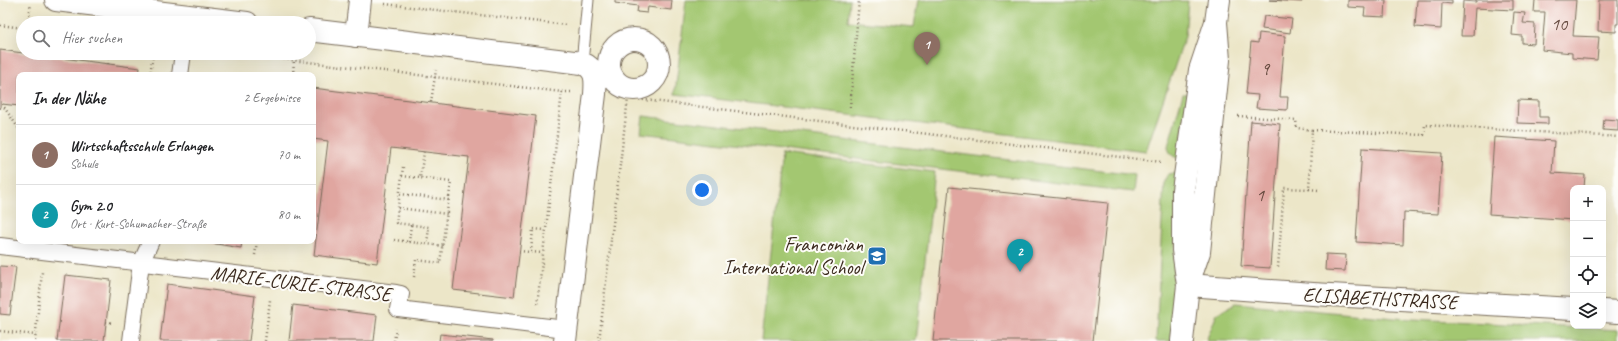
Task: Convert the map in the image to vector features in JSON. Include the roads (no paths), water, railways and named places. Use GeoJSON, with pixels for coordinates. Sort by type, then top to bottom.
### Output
{"type":"FeatureCollection","features":[{"type":"Feature","properties":{"kind":"street"},"geometry":{"type":"LineString","coordinates":[[56,0],[161,16]]}},
{"type":"Feature","properties":{"kind":"street"},"geometry":{"type":"LineString","coordinates":[[1188,285],[1183,250],[1183,190],[1200,70],[1216,22],[1219,0]]}},
{"type":"Feature","properties":{"kind":"street"},"geometry":{"type":"LineString","coordinates":[[356,36],[360,1]]}},
{"type":"Feature","properties":{"kind":"street"},"geometry":{"type":"LineString","coordinates":[[1182,341],[1188,285],[1199,252],[1218,60],[1216,22]]}},
{"type":"Feature","properties":{"kind":"street"},"geometry":{"type":"LineString","coordinates":[[316,31],[440,46],[596,76]]}},
{"type":"Feature","properties":{"kind":"street"},"geometry":{"type":"LineString","coordinates":[[180,72],[182,60]]}},
{"type":"Feature","properties":{"kind":"street","name":"MARIE-CURIE-STRASSE"},"geometry":{"type":"LineString","coordinates":[[0,246],[401,294],[398,309],[534,325],[566,335],[596,76]]}},
{"type":"Feature","properties":{"kind":"street"},"geometry":{"type":"LineString","coordinates":[[131,341],[141,263],[150,244]]}},
{"type":"Feature","properties":{"kind":"street","name":"ELISABETHSTRASSE"},"geometry":{"type":"LineString","coordinates":[[1188,285],[1570,309]]}},
{"type":"Feature","properties":{"kind":"street"},"geometry":{"type":"LineString","coordinates":[[1606,311],[1618,312]]}},
{"type":"Feature","properties":{"kind":"lane"},"geometry":{"type":"LineString","coordinates":[[588,0],[585,28],[596,76]]}},
{"type":"Feature","properties":{"kind":"place","name":"Wirtschaftsschule Erlangen"},"geometry":{"type":"Point","coordinates":[927,65]}},
{"type":"Feature","properties":{"kind":"place","name":"Franconian International School"},"geometry":{"type":"Point","coordinates":[877,256]}},
{"type":"Feature","properties":{"kind":"place","name":"Gym 2.0"},"geometry":{"type":"Point","coordinates":[1020,272]}}]}
